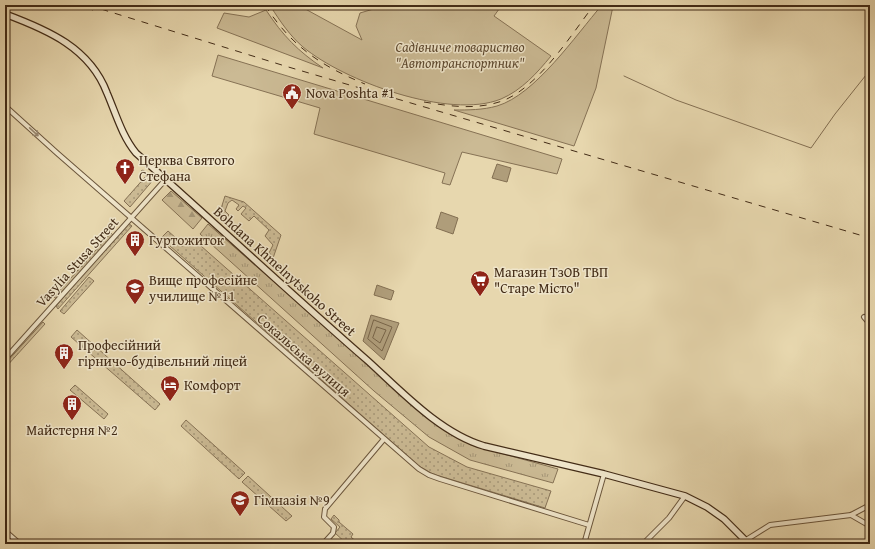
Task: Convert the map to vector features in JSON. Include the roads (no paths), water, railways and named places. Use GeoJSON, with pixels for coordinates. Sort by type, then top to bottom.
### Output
{"type":"FeatureCollection","features":[{"type":"Feature","properties":{"kind":"street","name":"Bohdana Khmelnytskoho Street"},"geometry":{"type":"LineString","coordinates":[[5,14],[28,22],[65,40],[81,53],[91,64],[103,82],[125,139],[136,153],[349,345],[450,430],[469,442],[604,474],[685,496],[707,507],[724,519],[747,542]]}},
{"type":"Feature","properties":{"kind":"street","name":"Сокальська вулиця"},"geometry":{"type":"LineString","coordinates":[[5,106],[384,439],[429,475],[590,524]]}},
{"type":"Feature","properties":{"kind":"street","name":"Vasylia Stusa Street"},"geometry":{"type":"LineString","coordinates":[[5,360],[166,179]]}},
{"type":"Feature","properties":{"kind":"street"},"geometry":{"type":"LineString","coordinates":[[864,317],[870,324]]}},
{"type":"Feature","properties":{"kind":"street"},"geometry":{"type":"LineString","coordinates":[[323,544],[333,533],[334,527],[324,517],[325,509],[384,439]]}},
{"type":"Feature","properties":{"kind":"street"},"geometry":{"type":"LineString","coordinates":[[584,544],[604,474]]}},
{"type":"Feature","properties":{"kind":"street"},"geometry":{"type":"LineString","coordinates":[[643,544],[669,518],[685,496]]}},
{"type":"Feature","properties":{"kind":"street"},"geometry":{"type":"LineString","coordinates":[[747,542],[770,525],[852,515],[870,504]]}},
{"type":"Feature","properties":{"kind":"street"},"geometry":{"type":"LineString","coordinates":[[852,515],[870,526]]}},
{"type":"Feature","properties":{"kind":"street"},"geometry":{"type":"LineString","coordinates":[[5,531],[20,544]]}},
{"type":"Feature","properties":{"kind":"water"},"geometry":{"type":"Polygon","coordinates":[[[497,164],[511,168],[507,182],[492,178],[497,164]]]}},
{"type":"Feature","properties":{"kind":"water"},"geometry":{"type":"Polygon","coordinates":[[[441,212],[458,218],[453,234],[436,228],[441,212]]]}},
{"type":"Feature","properties":{"kind":"water"},"geometry":{"type":"Polygon","coordinates":[[[377,285],[394,291],[391,300],[374,295],[377,285]]]}},
{"type":"Feature","properties":{"kind":"water"},"geometry":{"type":"Polygon","coordinates":[[[371,315],[399,323],[384,360],[363,341],[371,315]]]}},
{"type":"Feature","properties":{"kind":"waterway"},"geometry":{"type":"LineString","coordinates":[[624,76],[676,100],[811,148],[835,114],[870,70]]}},
{"type":"Feature","properties":{"kind":"railway"},"geometry":{"type":"LineString","coordinates":[[77,5],[93,10]]}},
{"type":"Feature","properties":{"kind":"railway"},"geometry":{"type":"LineString","coordinates":[[88,5],[285,66],[870,238]]}},
{"type":"Feature","properties":{"kind":"railway"},"geometry":{"type":"LineString","coordinates":[[265,5],[285,32],[308,53],[334,70],[365,84]]}},
{"type":"Feature","properties":{"kind":"railway"},"geometry":{"type":"LineString","coordinates":[[424,102],[471,107],[499,102],[513,96],[526,86],[552,61],[594,5]]}},
{"type":"Feature","properties":{"kind":"place","name":"Nova Poshta #1"},"geometry":{"type":"Point","coordinates":[292,110]}},
{"type":"Feature","properties":{"kind":"place","name":"Церква Святого Стефана"},"geometry":{"type":"Point","coordinates":[125,185]}},
{"type":"Feature","properties":{"kind":"place","name":"Гуртожиток"},"geometry":{"type":"Point","coordinates":[135,257]}},
{"type":"Feature","properties":{"kind":"place","name":"Магазин ТзОВ ТВП \"Старе Місто\""},"geometry":{"type":"Point","coordinates":[480,297]}},
{"type":"Feature","properties":{"kind":"place","name":"Вище професійне училище №11"},"geometry":{"type":"Point","coordinates":[135,305]}},
{"type":"Feature","properties":{"kind":"place","name":"Професійний гірничо-будівельний ліцей"},"geometry":{"type":"Point","coordinates":[64,370]}},
{"type":"Feature","properties":{"kind":"place","name":"Комфорт"},"geometry":{"type":"Point","coordinates":[170,402]}},
{"type":"Feature","properties":{"kind":"place","name":"Майстерня №2"},"geometry":{"type":"Point","coordinates":[72,421]}},
{"type":"Feature","properties":{"kind":"place","name":"Гімназія №9"},"geometry":{"type":"Point","coordinates":[240,517]}},
{"type":"Feature","properties":{"kind":"park label","name":"Садівниче товариство \"Автотранспортник\""},"geometry":{"type":"Point","coordinates":[460,56]}}]}
